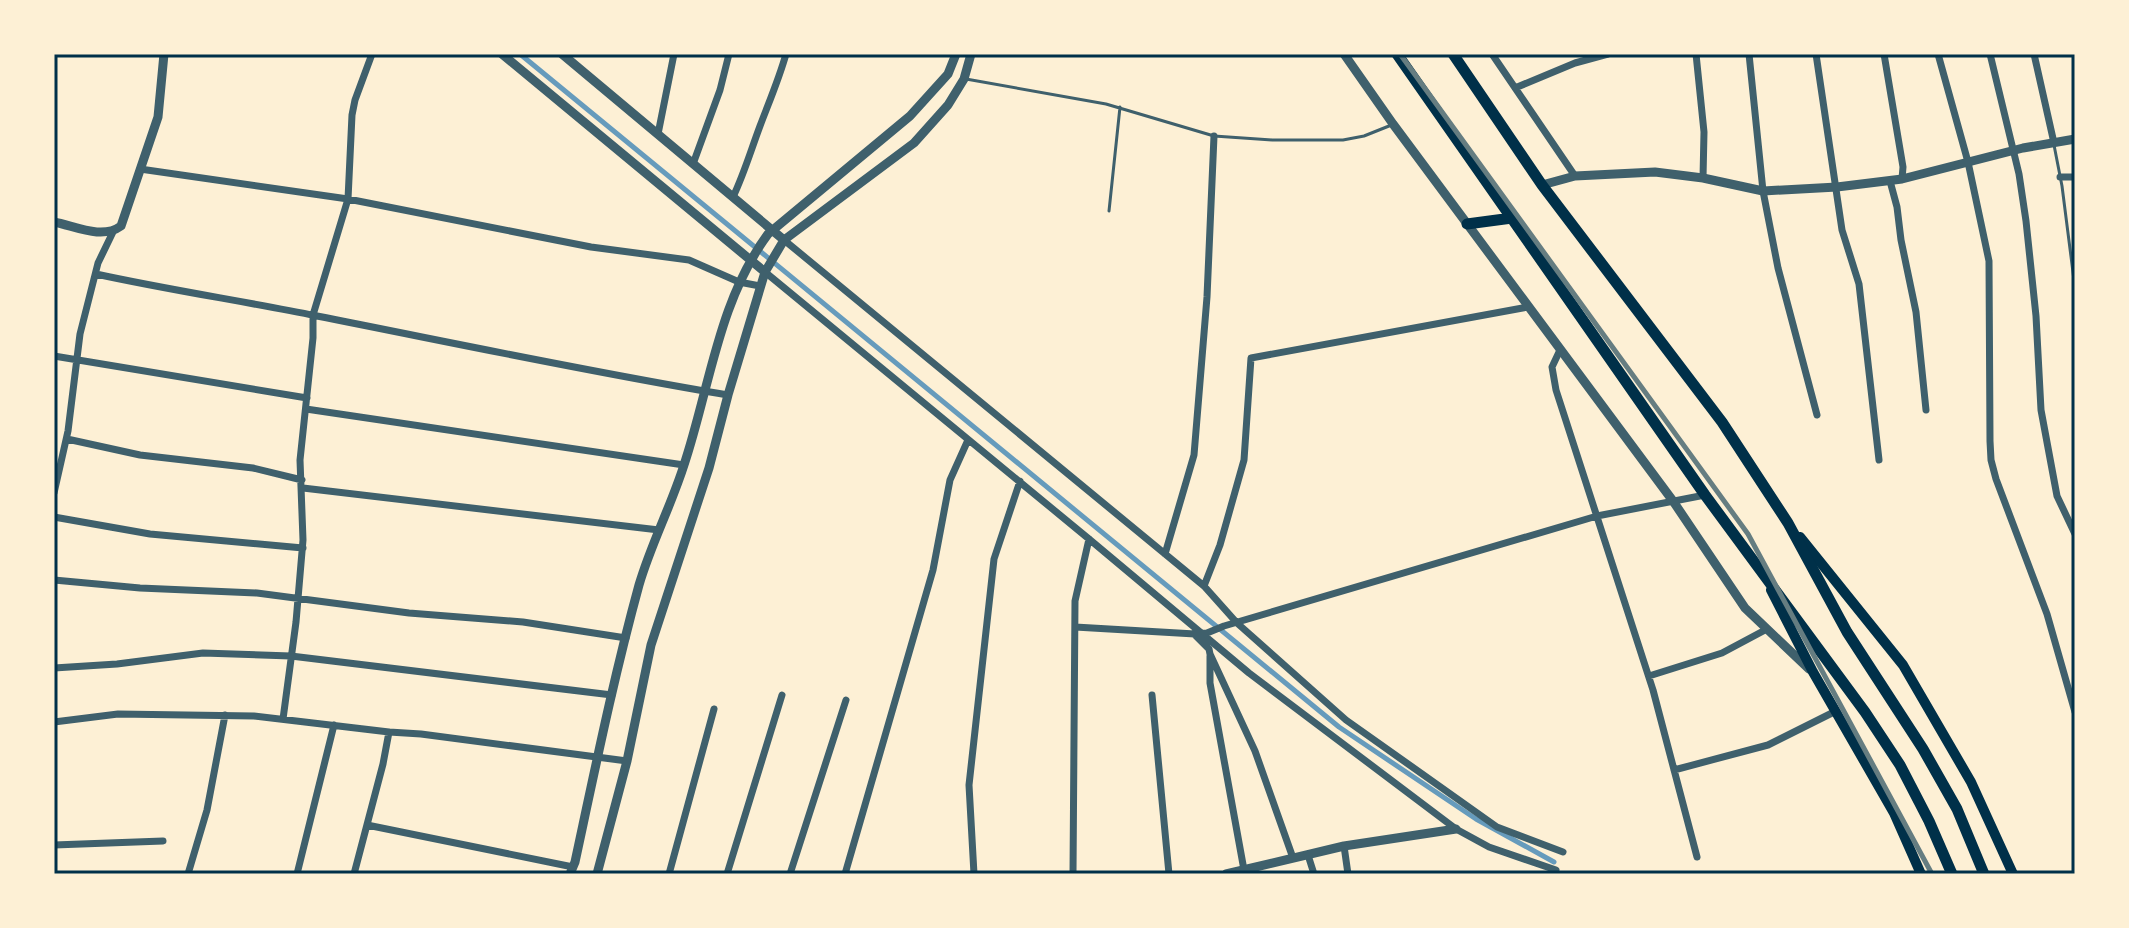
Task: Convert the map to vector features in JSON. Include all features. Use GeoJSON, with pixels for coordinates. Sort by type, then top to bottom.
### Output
{"type":"FeatureCollection","features":[{"type":"Feature","properties":{"kind":"highway"},"geometry":{"type":"LineString","coordinates":[[1397,54],[1705,495],[1865,712],[1900,765],[1952,874]]}},
{"type":"Feature","properties":{"kind":"highway"},"geometry":{"type":"LineString","coordinates":[[1453,54],[1542,185],[1722,422],[1788,523],[1847,632],[1889,694],[1957,809],[1984,874]]}},
{"type":"Feature","properties":{"kind":"highway"},"geometry":{"type":"LineString","coordinates":[[1467,224],[1512,218]]}},
{"type":"Feature","properties":{"kind":"main road"},"geometry":{"type":"LineString","coordinates":[[1788,523],[1903,665],[1971,782],[2013,874]]}},
{"type":"Feature","properties":{"kind":"main road"},"geometry":{"type":"LineString","coordinates":[[1763,574],[1813,672],[1894,813],[1921,874]]}},
{"type":"Feature","properties":{"kind":"street"},"geometry":{"type":"LineString","coordinates":[[54,493],[67,439],[80,334],[101,256],[113,232],[121,226],[158,117],[164,54]]}},
{"type":"Feature","properties":{"kind":"street"},"geometry":{"type":"LineString","coordinates":[[283,719],[303,548],[300,460],[313,315],[348,199],[352,115],[372,54]]}},
{"type":"Feature","properties":{"kind":"street"},"geometry":{"type":"LineString","coordinates":[[502,54],[768,268],[968,440],[1249,673],[1456,829],[1489,847],[1556,870],[1543,874]]}},
{"type":"Feature","properties":{"kind":"street"},"geometry":{"type":"LineString","coordinates":[[562,54],[733,197],[770,232],[1204,586],[1237,623],[1346,720],[1497,827],[1563,852]]}},
{"type":"Feature","properties":{"kind":"street"},"geometry":{"type":"LineString","coordinates":[[658,134],[674,54]]}},
{"type":"Feature","properties":{"kind":"street"},"geometry":{"type":"LineString","coordinates":[[693,164],[720,90],[729,54]]}},
{"type":"Feature","properties":{"kind":"street"},"geometry":{"type":"LineString","coordinates":[[733,197],[776,89],[786,54]]}},
{"type":"Feature","properties":{"kind":"street"},"geometry":{"type":"LineString","coordinates":[[367,825],[571,870],[640,582],[684,465],[703,391],[739,282],[770,232],[910,116],[948,74],[956,54]]}},
{"type":"Feature","properties":{"kind":"street"},"geometry":{"type":"LineString","coordinates":[[597,874],[627,761],[651,645],[709,468],[760,286],[768,268],[783,242],[914,143],[948,105],[964,79],[971,54]]}},
{"type":"Feature","properties":{"kind":"street"},"geometry":{"type":"LineString","coordinates":[[1344,54],[1673,501],[1745,608],[1813,672]]}},
{"type":"Feature","properties":{"kind":"street"},"geometry":{"type":"LineString","coordinates":[[1492,54],[1575,176]]}},
{"type":"Feature","properties":{"kind":"street"},"geometry":{"type":"LineString","coordinates":[[1515,88],[1575,63],[1608,54]]}},
{"type":"Feature","properties":{"kind":"street"},"geometry":{"type":"LineString","coordinates":[[1696,54],[1704,132],[1703,178]]}},
{"type":"Feature","properties":{"kind":"street"},"geometry":{"type":"LineString","coordinates":[[1749,54],[1763,191],[1778,268],[1817,415]]}},
{"type":"Feature","properties":{"kind":"street"},"geometry":{"type":"LineString","coordinates":[[1816,54],[1842,230],[1859,284],[1879,460]]}},
{"type":"Feature","properties":{"kind":"street"},"geometry":{"type":"LineString","coordinates":[[1884,54],[1903,167],[1902,179]]}},
{"type":"Feature","properties":{"kind":"street"},"geometry":{"type":"LineString","coordinates":[[1938,54],[1968,162],[1989,261],[1991,460],[2047,614],[2075,712]]}},
{"type":"Feature","properties":{"kind":"street"},"geometry":{"type":"LineString","coordinates":[[1990,54],[2025,209],[2034,290],[2041,410],[2055,489],[2075,534]]}},
{"type":"Feature","properties":{"kind":"street"},"geometry":{"type":"LineString","coordinates":[[2034,54],[2054,143]]}},
{"type":"Feature","properties":{"kind":"street"},"geometry":{"type":"LineString","coordinates":[[1165,554],[1194,455],[1207,297],[1214,136]]}},
{"type":"Feature","properties":{"kind":"street"},"geometry":{"type":"LineString","coordinates":[[1542,185],[1575,176],[1655,172],[1703,178],[1763,191],[1837,187],[1902,179],[2075,139]]}},
{"type":"Feature","properties":{"kind":"street"},"geometry":{"type":"LineString","coordinates":[[140,169],[348,199],[591,247],[689,260],[739,282],[760,286]]}},
{"type":"Feature","properties":{"kind":"street"},"geometry":{"type":"LineString","coordinates":[[2060,177],[2075,177]]}},
{"type":"Feature","properties":{"kind":"street"},"geometry":{"type":"LineString","coordinates":[[1890,181],[1916,312],[1926,410]]}},
{"type":"Feature","properties":{"kind":"street"},"geometry":{"type":"LineString","coordinates":[[54,222],[100,233],[113,232]]}},
{"type":"Feature","properties":{"kind":"street"},"geometry":{"type":"LineString","coordinates":[[96,274],[728,395]]}},
{"type":"Feature","properties":{"kind":"street"},"geometry":{"type":"LineString","coordinates":[[1204,586],[1220,545],[1244,460],[1251,358],[1528,307]]}},
{"type":"Feature","properties":{"kind":"street"},"geometry":{"type":"LineString","coordinates":[[1560,350],[1552,367],[1553,377],[1649,676],[1697,857]]}},
{"type":"Feature","properties":{"kind":"street"},"geometry":{"type":"LineString","coordinates":[[54,356],[307,398]]}},
{"type":"Feature","properties":{"kind":"street"},"geometry":{"type":"LineString","coordinates":[[306,409],[684,465]]}},
{"type":"Feature","properties":{"kind":"street"},"geometry":{"type":"LineString","coordinates":[[67,439],[140,455],[253,468],[302,484],[659,530]]}},
{"type":"Feature","properties":{"kind":"street"},"geometry":{"type":"LineString","coordinates":[[845,874],[933,570],[950,480],[968,440]]}},
{"type":"Feature","properties":{"kind":"street"},"geometry":{"type":"LineString","coordinates":[[54,449],[64,451]]}},
{"type":"Feature","properties":{"kind":"street"},"geometry":{"type":"LineString","coordinates":[[974,874],[969,785],[994,559],[1020,481]]}},
{"type":"Feature","properties":{"kind":"street"},"geometry":{"type":"LineString","coordinates":[[1075,627],[1202,634],[1597,516],[1705,495]]}},
{"type":"Feature","properties":{"kind":"street"},"geometry":{"type":"LineString","coordinates":[[54,517],[150,534],[303,548]]}},
{"type":"Feature","properties":{"kind":"street"},"geometry":{"type":"LineString","coordinates":[[1073,874],[1075,601],[1089,539]]}},
{"type":"Feature","properties":{"kind":"street"},"geometry":{"type":"LineString","coordinates":[[54,580],[140,588],[257,593],[409,613],[523,622],[626,638]]}},
{"type":"Feature","properties":{"kind":"street"},"geometry":{"type":"LineString","coordinates":[[1649,676],[1722,653],[1767,629]]}},
{"type":"Feature","properties":{"kind":"street"},"geometry":{"type":"LineString","coordinates":[[1202,634],[1255,751],[1293,858]]}},
{"type":"Feature","properties":{"kind":"street"},"geometry":{"type":"LineString","coordinates":[[54,668],[203,653],[291,656],[612,695]]}},
{"type":"Feature","properties":{"kind":"street"},"geometry":{"type":"LineString","coordinates":[[1210,654],[1210,683],[1244,870]]}},
{"type":"Feature","properties":{"kind":"street"},"geometry":{"type":"LineString","coordinates":[[727,874],[782,695]]}},
{"type":"Feature","properties":{"kind":"street"},"geometry":{"type":"LineString","coordinates":[[1152,695],[1169,874]]}},
{"type":"Feature","properties":{"kind":"street"},"geometry":{"type":"LineString","coordinates":[[790,874],[846,700]]}},
{"type":"Feature","properties":{"kind":"street"},"geometry":{"type":"LineString","coordinates":[[669,874],[714,709]]}},
{"type":"Feature","properties":{"kind":"street"},"geometry":{"type":"LineString","coordinates":[[1674,770],[1768,745],[1836,711]]}},
{"type":"Feature","properties":{"kind":"street"},"geometry":{"type":"LineString","coordinates":[[54,722],[118,714],[225,715],[421,734],[627,761]]}},
{"type":"Feature","properties":{"kind":"street"},"geometry":{"type":"LineString","coordinates":[[188,874],[207,810],[225,715]]}},
{"type":"Feature","properties":{"kind":"street"},"geometry":{"type":"LineString","coordinates":[[297,874],[334,725]]}},
{"type":"Feature","properties":{"kind":"street"},"geometry":{"type":"LineString","coordinates":[[354,874],[389,732]]}},
{"type":"Feature","properties":{"kind":"street"},"geometry":{"type":"LineString","coordinates":[[1226,874],[1344,846],[1456,829]]}},
{"type":"Feature","properties":{"kind":"street"},"geometry":{"type":"LineString","coordinates":[[54,845],[163,841]]}},
{"type":"Feature","properties":{"kind":"street"},"geometry":{"type":"LineString","coordinates":[[1344,846],[1348,874]]}},
{"type":"Feature","properties":{"kind":"street"},"geometry":{"type":"LineString","coordinates":[[1308,855],[1314,874]]}},
{"type":"Feature","properties":{"kind":"lane"},"geometry":{"type":"LineString","coordinates":[[964,79],[1120,107],[1214,136],[1343,140],[1364,136],[1393,124]]}},
{"type":"Feature","properties":{"kind":"lane"},"geometry":{"type":"LineString","coordinates":[[1109,211],[1120,107]]}},
{"type":"Feature","properties":{"kind":"lane"},"geometry":{"type":"LineString","coordinates":[[2054,143],[2075,288]]}},
{"type":"Feature","properties":{"kind":"waterway"},"geometry":{"type":"LineString","coordinates":[[520,54],[1339,727],[1476,819],[1554,862]]}},
{"type":"Feature","properties":{"kind":"railway"},"geometry":{"type":"LineString","coordinates":[[1400,54],[1748,534],[1932,874]]}}]}
